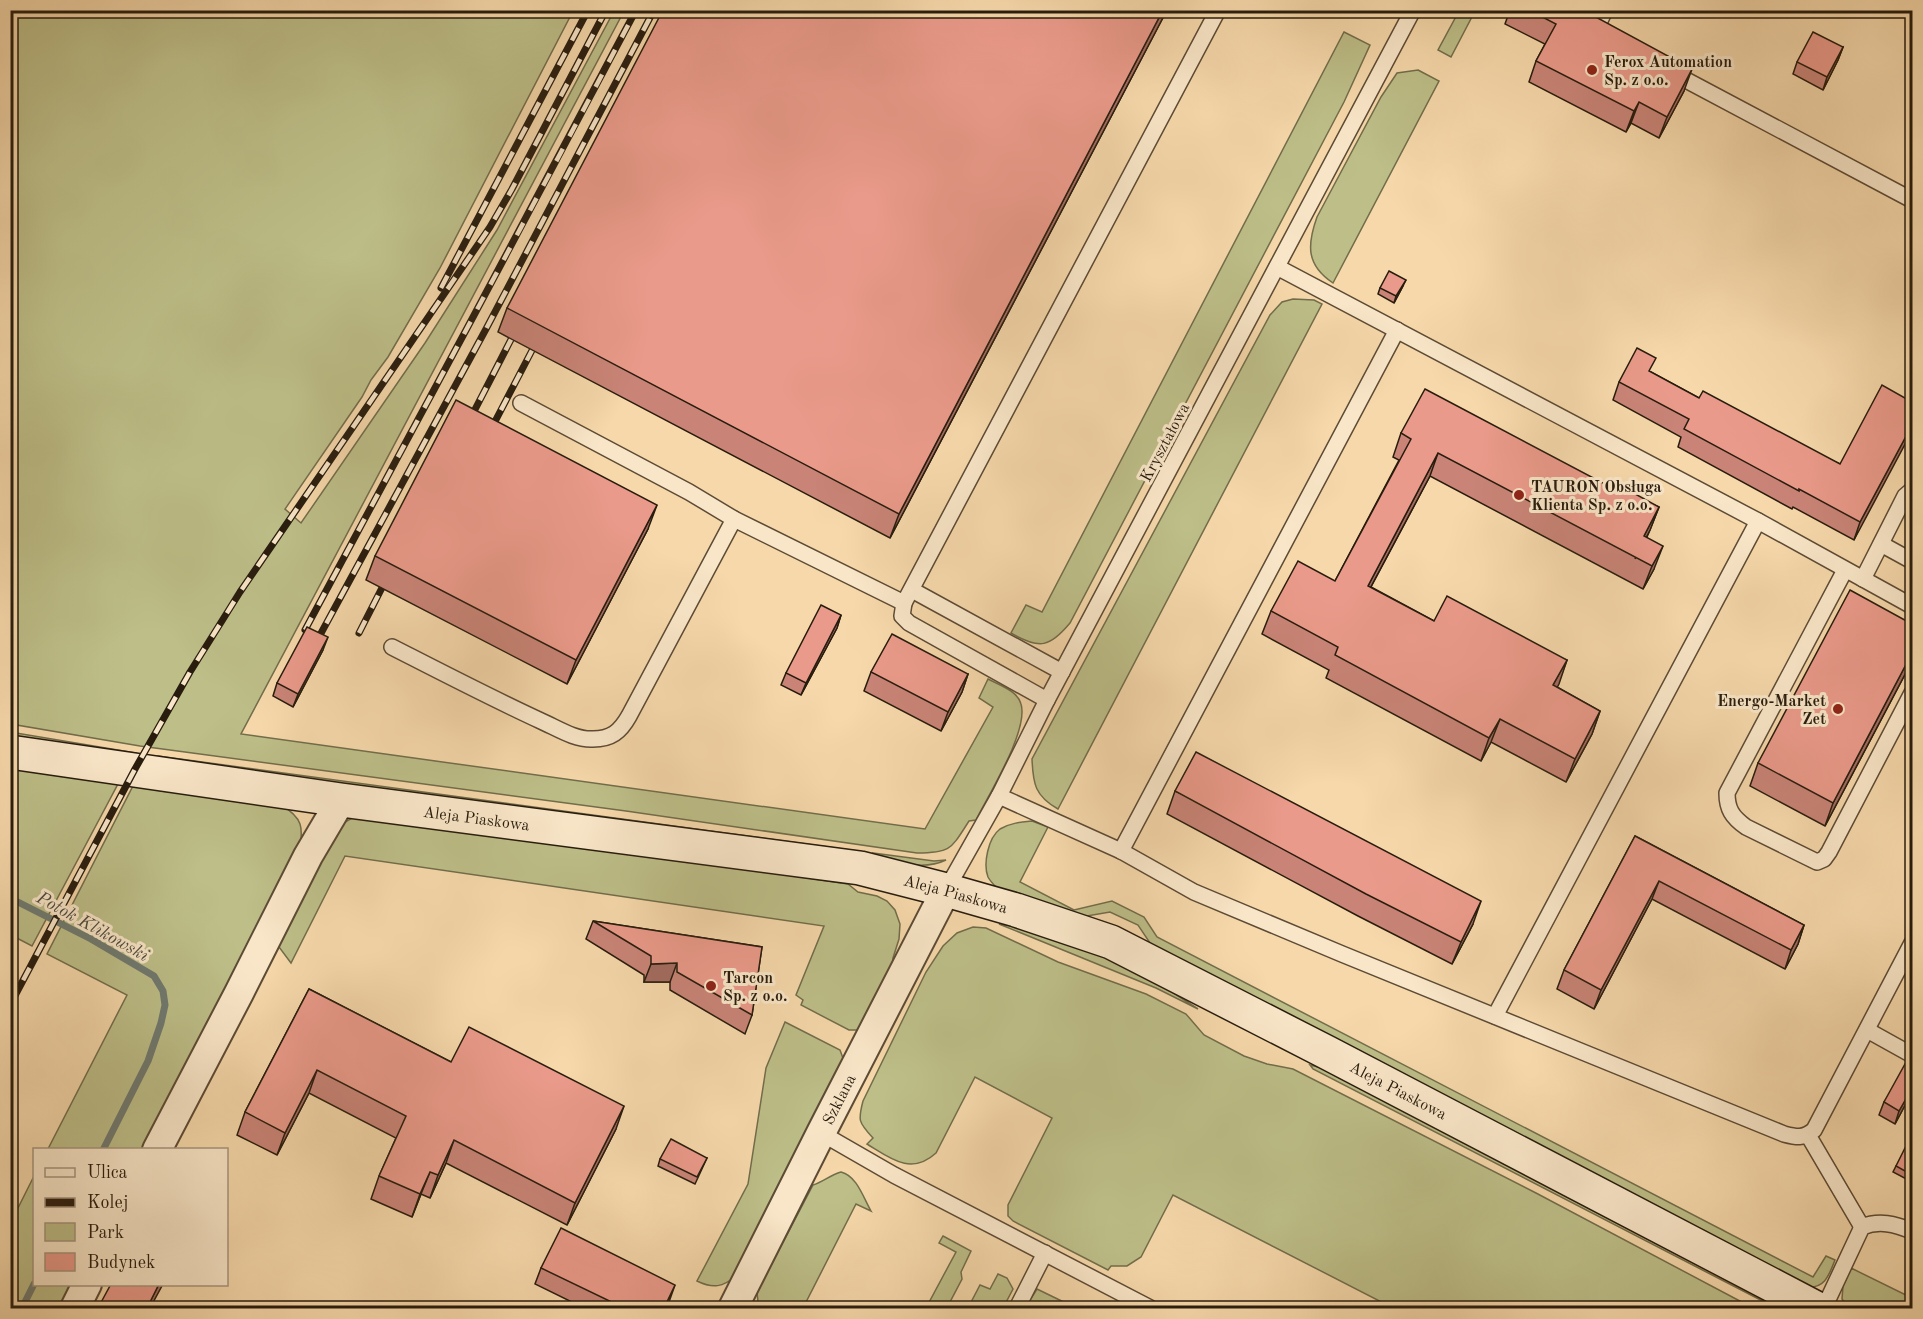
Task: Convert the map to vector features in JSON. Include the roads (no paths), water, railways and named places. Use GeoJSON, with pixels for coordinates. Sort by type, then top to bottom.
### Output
{"type":"FeatureCollection","features":[{"type":"Feature","properties":{"kind":"main road","name":"Aleja Piaskowa"},"geometry":{"type":"LineString","coordinates":[[10,752],[341,800],[860,868],[1016,910],[1111,942],[1816,1308]]}},
{"type":"Feature","properties":{"kind":"street"},"geometry":{"type":"LineString","coordinates":[[158,1148],[308,856],[341,800]]}},
{"type":"Feature","properties":{"kind":"street","name":"Szklana"},"geometry":{"type":"LineString","coordinates":[[734,1308],[946,890]]}},
{"type":"Feature","properties":{"kind":"street"},"geometry":{"type":"LineString","coordinates":[[75,1308],[86,1286]]}},
{"type":"Feature","properties":{"kind":"lane"},"geometry":{"type":"LineString","coordinates":[[1047,700],[909,623],[902,616],[908,597],[1218,10]]}},
{"type":"Feature","properties":{"kind":"lane","name":"Kryształowa"},"geometry":{"type":"LineString","coordinates":[[946,890],[999,796],[1047,700],[1413,10]]}},
{"type":"Feature","properties":{"kind":"lane"},"geometry":{"type":"LineString","coordinates":[[1605,10],[1595,31],[1616,43]]}},
{"type":"Feature","properties":{"kind":"lane"},"geometry":{"type":"LineString","coordinates":[[1658,65],[1912,200]]}},
{"type":"Feature","properties":{"kind":"lane"},"geometry":{"type":"LineString","coordinates":[[1277,267],[1758,521],[1912,606]]}},
{"type":"Feature","properties":{"kind":"lane"},"geometry":{"type":"LineString","coordinates":[[1121,851],[1397,330]]}},
{"type":"Feature","properties":{"kind":"lane"},"geometry":{"type":"LineString","coordinates":[[521,403],[689,492],[734,519],[908,597],[1062,672]]}},
{"type":"Feature","properties":{"kind":"lane"},"geometry":{"type":"LineString","coordinates":[[1863,579],[1905,496],[1912,490]]}},
{"type":"Feature","properties":{"kind":"lane"},"geometry":{"type":"LineString","coordinates":[[392,647],[575,736],[591,740],[615,735],[629,716],[734,519]]}},
{"type":"Feature","properties":{"kind":"lane"},"geometry":{"type":"LineString","coordinates":[[1495,1016],[1758,521]]}},
{"type":"Feature","properties":{"kind":"lane"},"geometry":{"type":"LineString","coordinates":[[1881,544],[1912,561]]}},
{"type":"Feature","properties":{"kind":"lane"},"geometry":{"type":"LineString","coordinates":[[1845,570],[1727,793],[1729,810],[1736,820],[1746,826],[1817,862],[1821,861],[1829,852],[1912,693]]}},
{"type":"Feature","properties":{"kind":"lane"},"geometry":{"type":"LineString","coordinates":[[999,796],[1121,851],[1194,892],[1784,1134],[1799,1138],[1814,1130],[1912,943]]}},
{"type":"Feature","properties":{"kind":"lane"},"geometry":{"type":"LineString","coordinates":[[1867,1030],[1912,1055]]}},
{"type":"Feature","properties":{"kind":"lane"},"geometry":{"type":"LineString","coordinates":[[821,1133],[894,1175],[1150,1308]]}},
{"type":"Feature","properties":{"kind":"lane"},"geometry":{"type":"LineString","coordinates":[[1808,1135],[1862,1227]]}},
{"type":"Feature","properties":{"kind":"lane"},"geometry":{"type":"LineString","coordinates":[[1824,1308],[1862,1227],[1873,1222],[1896,1225],[1912,1231]]}},
{"type":"Feature","properties":{"kind":"lane"},"geometry":{"type":"LineString","coordinates":[[1017,1308],[1045,1253]]}},
{"type":"Feature","properties":{"kind":"waterway","name":"Potok Klikowski"},"geometry":{"type":"LineString","coordinates":[[10,898],[91,939],[154,976],[163,991],[165,1005],[148,1061],[104,1148]]}},
{"type":"Feature","properties":{"kind":"waterway","name":"Potok Klikowski"},"geometry":{"type":"LineString","coordinates":[[22,1308],[33,1286]]}},
{"type":"Feature","properties":{"kind":"railway"},"geometry":{"type":"LineString","coordinates":[[441,288],[588,10]]}},
{"type":"Feature","properties":{"kind":"railway"},"geometry":{"type":"LineString","coordinates":[[10,1005],[135,769],[190,672],[240,592],[490,227],[606,10]]}},
{"type":"Feature","properties":{"kind":"railway"},"geometry":{"type":"LineString","coordinates":[[305,630],[636,10]]}},
{"type":"Feature","properties":{"kind":"railway"},"geometry":{"type":"LineString","coordinates":[[313,648],[486,329],[654,10]]}},
{"type":"Feature","properties":{"kind":"railway"},"geometry":{"type":"LineString","coordinates":[[467,425],[519,324]]}},
{"type":"Feature","properties":{"kind":"railway"},"geometry":{"type":"LineString","coordinates":[[488,435],[540,335]]}},
{"type":"Feature","properties":{"kind":"railway"},"geometry":{"type":"LineString","coordinates":[[359,633],[389,574]]}},
{"type":"Feature","properties":{"kind":"place","name":"Ferox Automation Sp. z o.o."},"geometry":{"type":"Point","coordinates":[1592,70]}},
{"type":"Feature","properties":{"kind":"place","name":"TAURON Obsługa Klienta Sp. z o.o."},"geometry":{"type":"Point","coordinates":[1519,495]}},
{"type":"Feature","properties":{"kind":"place","name":"Energo-Market Zet"},"geometry":{"type":"Point","coordinates":[1838,709]}},
{"type":"Feature","properties":{"kind":"place","name":"Tarcon Sp. z o.o."},"geometry":{"type":"Point","coordinates":[711,986]}}]}
